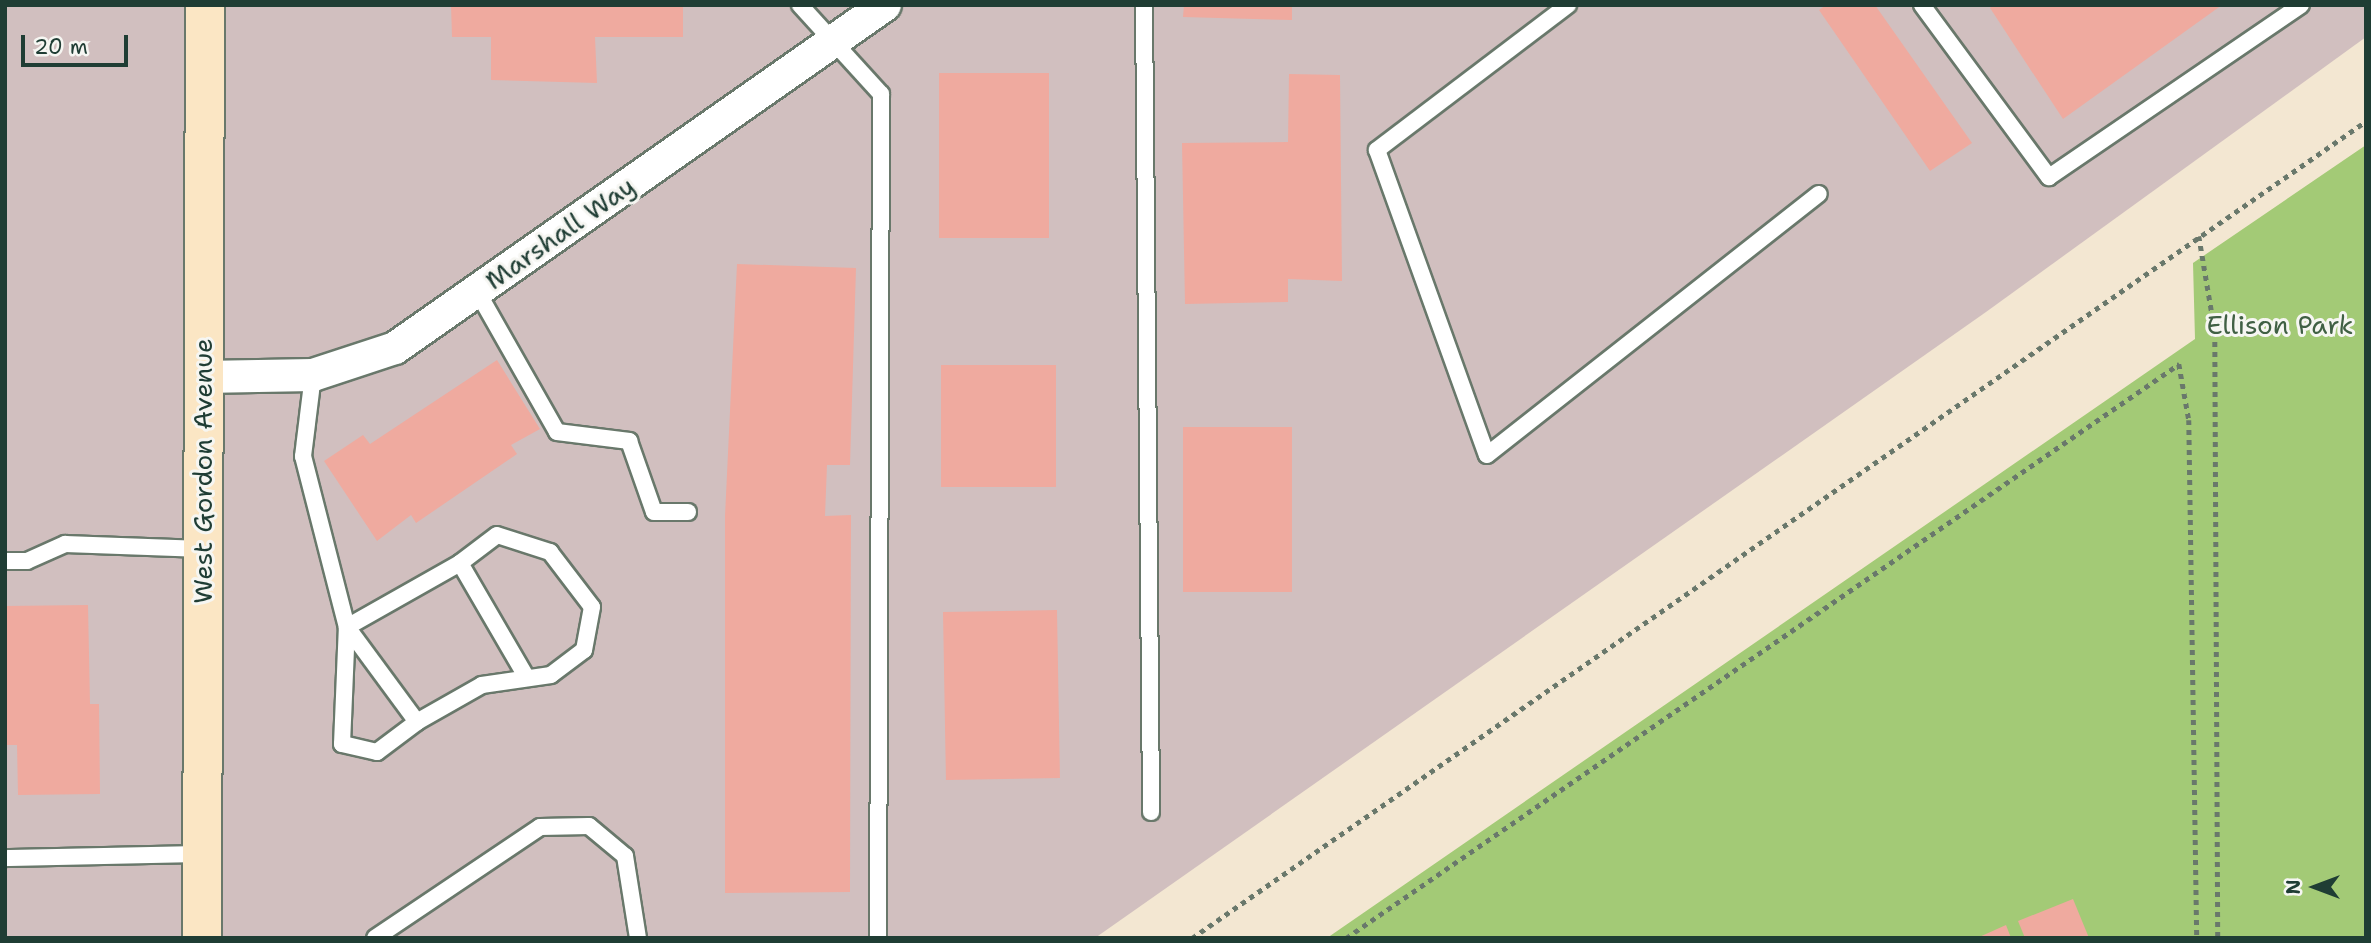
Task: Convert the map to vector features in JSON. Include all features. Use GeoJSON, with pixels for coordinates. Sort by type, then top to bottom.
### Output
{"type":"FeatureCollection","features":[{"type":"Feature","properties":{"kind":"main road","name":"West Gordon Avenue"},"geometry":{"type":"LineString","coordinates":[[202,938],[205,5]]}},
{"type":"Feature","properties":{"kind":"street","name":"Marshall Way"},"geometry":{"type":"LineString","coordinates":[[203,377],[313,375],[395,348],[885,5]]}},
{"type":"Feature","properties":{"kind":"lane"},"geometry":{"type":"LineString","coordinates":[[800,5],[835,40],[881,94],[878,938]]}},
{"type":"Feature","properties":{"kind":"lane"},"geometry":{"type":"LineString","coordinates":[[1144,5],[1151,812]]}},
{"type":"Feature","properties":{"kind":"lane"},"geometry":{"type":"LineString","coordinates":[[1568,5],[1377,150],[1487,455],[1819,194]]}},
{"type":"Feature","properties":{"kind":"lane"},"geometry":{"type":"LineString","coordinates":[[1922,5],[2049,177],[2301,5]]}},
{"type":"Feature","properties":{"kind":"lane"},"geometry":{"type":"LineString","coordinates":[[477,292],[557,432],[629,442],[654,512],[688,512]]}},
{"type":"Feature","properties":{"kind":"lane"},"geometry":{"type":"LineString","coordinates":[[313,375],[303,456],[347,627],[342,744],[377,752],[417,722],[482,685],[551,675],[584,650],[592,607],[550,552],[497,535],[460,563],[347,627]]}},
{"type":"Feature","properties":{"kind":"lane"},"geometry":{"type":"LineString","coordinates":[[5,561],[27,561],[65,544],[203,549]]}},
{"type":"Feature","properties":{"kind":"lane"},"geometry":{"type":"LineString","coordinates":[[460,563],[527,678]]}},
{"type":"Feature","properties":{"kind":"lane"},"geometry":{"type":"LineString","coordinates":[[347,627],[417,722]]}},
{"type":"Feature","properties":{"kind":"lane"},"geometry":{"type":"LineString","coordinates":[[376,938],[540,827],[589,826],[625,856],[638,938]]}},
{"type":"Feature","properties":{"kind":"lane"},"geometry":{"type":"LineString","coordinates":[[5,858],[202,854]]}},
{"type":"Feature","properties":{"kind":"path"},"geometry":{"type":"LineString","coordinates":[[1192,938],[2366,121]]}},
{"type":"Feature","properties":{"kind":"path"},"geometry":{"type":"LineString","coordinates":[[2199,236],[2215,332],[2218,938]]}},
{"type":"Feature","properties":{"kind":"path"},"geometry":{"type":"LineString","coordinates":[[1346,938],[2179,363],[2189,420],[2197,938]]}},
{"type":"Feature","properties":{"kind":"shaded area"},"geometry":{"type":"Polygon","coordinates":[[[5,5],[2366,5],[2366,37],[1986,312],[1095,938],[5,938],[5,5]]]}},
{"type":"Feature","properties":{"kind":"green space","name":"Ellison Park"},"geometry":{"type":"Polygon","coordinates":[[[2366,145],[2366,938],[1327,938],[2195,339],[2193,263],[2366,145]]]}},
{"type":"Feature","properties":{"kind":"building"},"geometry":{"type":"Polygon","coordinates":[[[451,5],[683,5],[683,37],[595,37],[597,83],[491,80],[491,37],[452,37],[451,5]]]}},
{"type":"Feature","properties":{"kind":"building"},"geometry":{"type":"Polygon","coordinates":[[[1184,5],[1292,5],[1292,20],[1183,17],[1184,5]]]}},
{"type":"Feature","properties":{"kind":"building"},"geometry":{"type":"Polygon","coordinates":[[[1826,5],[1875,5],[1972,143],[1930,171],[1819,10],[1826,5]]]}},
{"type":"Feature","properties":{"kind":"building"},"geometry":{"type":"Polygon","coordinates":[[[1993,5],[2222,5],[2063,119],[1990,8],[1993,5]]]}},
{"type":"Feature","properties":{"kind":"building"},"geometry":{"type":"Polygon","coordinates":[[[939,73],[1049,73],[1049,238],[939,238],[939,73]]]}},
{"type":"Feature","properties":{"kind":"building"},"geometry":{"type":"Polygon","coordinates":[[[1289,74],[1340,75],[1342,281],[1288,279],[1288,302],[1185,304],[1182,143],[1288,142],[1289,74]]]}},
{"type":"Feature","properties":{"kind":"building"},"geometry":{"type":"Polygon","coordinates":[[[737,264],[856,268],[850,465],[827,465],[825,516],[851,515],[850,892],[725,893],[725,516],[737,264]]]}},
{"type":"Feature","properties":{"kind":"building"},"geometry":{"type":"Polygon","coordinates":[[[497,360],[540,429],[511,445],[517,454],[416,523],[411,515],[377,541],[324,461],[363,435],[370,444],[497,360]]]}},
{"type":"Feature","properties":{"kind":"building"},"geometry":{"type":"Polygon","coordinates":[[[941,365],[1056,365],[1056,487],[941,487],[941,365]]]}},
{"type":"Feature","properties":{"kind":"building"},"geometry":{"type":"Polygon","coordinates":[[[1183,427],[1292,427],[1292,592],[1183,592],[1183,427]]]}},
{"type":"Feature","properties":{"kind":"building"},"geometry":{"type":"Polygon","coordinates":[[[88,605],[90,704],[99,704],[100,794],[18,795],[17,745],[5,745],[5,606],[88,605]]]}},
{"type":"Feature","properties":{"kind":"building"},"geometry":{"type":"Polygon","coordinates":[[[1057,610],[1060,778],[946,780],[943,612],[1057,610]]]}},
{"type":"Feature","properties":{"kind":"building"},"geometry":{"type":"Polygon","coordinates":[[[2073,899],[2089,938],[2025,938],[2018,921],[2073,899]]]}},
{"type":"Feature","properties":{"kind":"building"},"geometry":{"type":"Polygon","coordinates":[[[2006,925],[2011,938],[1977,938],[2006,925]]]}}]}
